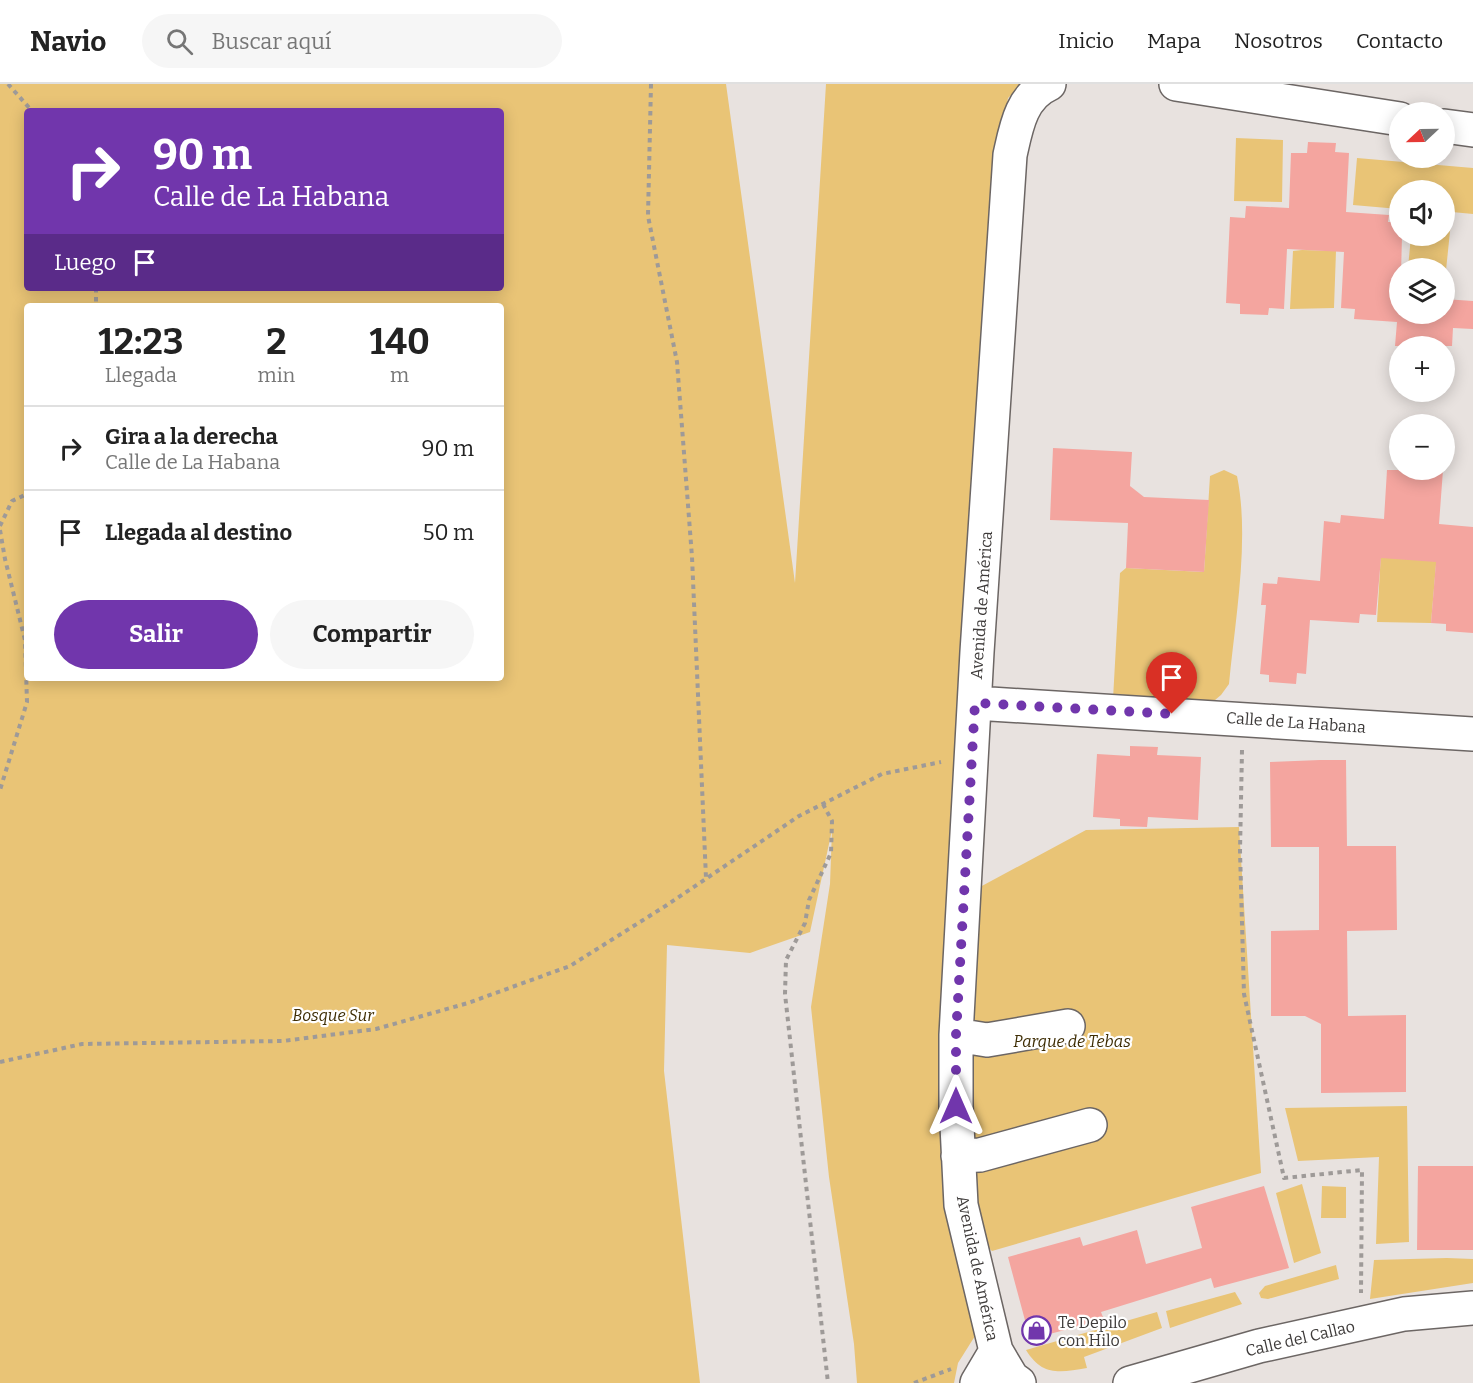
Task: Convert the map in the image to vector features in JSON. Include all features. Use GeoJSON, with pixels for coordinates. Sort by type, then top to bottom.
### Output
{"type":"FeatureCollection","features":[{"type":"Feature","properties":{"kind":"street","name":"Avenida de América"},"geometry":{"type":"LineString","coordinates":[[978,1383],[996,1351],[962,1205],[958,1156],[956,1035],[1010,155],[1015,131],[1024,108],[1033,94],[1049,84]]}},
{"type":"Feature","properties":{"kind":"street"},"geometry":{"type":"LineString","coordinates":[[1176,84],[1389,117]]}},
{"type":"Feature","properties":{"kind":"street"},"geometry":{"type":"LineString","coordinates":[[1455,128],[1473,130]]}},
{"type":"Feature","properties":{"kind":"street","name":"Calle de La Habana"},"geometry":{"type":"LineString","coordinates":[[975,703],[1473,734]]}},
{"type":"Feature","properties":{"kind":"street"},"geometry":{"type":"LineString","coordinates":[[956,1035],[987,1040],[1068,1026]]}},
{"type":"Feature","properties":{"kind":"street"},"geometry":{"type":"LineString","coordinates":[[958,1156],[981,1155],[1090,1125]]}},
{"type":"Feature","properties":{"kind":"street","name":"Calle del Callao"},"geometry":{"type":"LineString","coordinates":[[1130,1383],[1259,1346],[1404,1314],[1473,1308]]}},
{"type":"Feature","properties":{"kind":"street"},"geometry":{"type":"LineString","coordinates":[[996,1351],[1012,1378],[1019,1383]]}},
{"type":"Feature","properties":{"kind":"path"},"geometry":{"type":"LineString","coordinates":[[8,84],[29,108]]}},
{"type":"Feature","properties":{"kind":"path"},"geometry":{"type":"LineString","coordinates":[[651,84],[648,216],[678,374],[692,556],[706,879]]}},
{"type":"Feature","properties":{"kind":"path"},"geometry":{"type":"LineString","coordinates":[[24,495],[12,501],[0,528],[4,559],[24,636]]}},
{"type":"Feature","properties":{"kind":"path"},"geometry":{"type":"LineString","coordinates":[[0,790],[27,702],[26,681]]}},
{"type":"Feature","properties":{"kind":"path"},"geometry":{"type":"LineString","coordinates":[[1242,719],[1240,851],[1244,994],[1284,1178],[1362,1170],[1361,1324]]}},
{"type":"Feature","properties":{"kind":"path"},"geometry":{"type":"LineString","coordinates":[[0,1062],[82,1044],[283,1041],[376,1029],[468,1003],[570,966],[800,816],[882,774],[972,756]]}},
{"type":"Feature","properties":{"kind":"path"},"geometry":{"type":"LineString","coordinates":[[824,804],[832,821],[831,853],[809,900],[805,923],[786,960],[785,994],[828,1383]]}},
{"type":"Feature","properties":{"kind":"green space","name":"Bosque Sur"},"geometry":{"type":"Polygon","coordinates":[[[0,84],[726,84],[795,583],[826,84],[1023,84],[1008,98],[1000,147],[954,901],[1086,830],[1239,827],[1261,1173],[992,1251],[953,1214],[968,1284],[975,1336],[958,1363],[954,1383],[857,1383],[854,1344],[829,1177],[811,1007],[830,884],[832,830],[810,932],[750,953],[667,945],[664,1071],[700,1383],[0,1383],[0,84]]]}},
{"type":"Feature","properties":{"kind":"green space"},"geometry":{"type":"Polygon","coordinates":[[[1236,138],[1283,140],[1282,202],[1234,201],[1236,138]]]}},
{"type":"Feature","properties":{"kind":"green space"},"geometry":{"type":"Polygon","coordinates":[[[1357,158],[1389,161],[1389,168],[1473,168],[1473,214],[1455,212],[1455,180],[1389,180],[1389,208],[1353,205],[1357,158]]]}},
{"type":"Feature","properties":{"kind":"green space"},"geometry":{"type":"Polygon","coordinates":[[[1410,246],[1448,246],[1447,258],[1409,258],[1410,246]]]}},
{"type":"Feature","properties":{"kind":"green space"},"geometry":{"type":"Polygon","coordinates":[[[1293,251],[1336,251],[1334,308],[1290,309],[1293,251]]]}},
{"type":"Feature","properties":{"kind":"green space"},"geometry":{"type":"Polygon","coordinates":[[[1224,470],[1237,476],[1242,526],[1240,580],[1229,684],[1209,705],[1113,699],[1120,573],[1126,568],[1204,572],[1210,476],[1224,470]]]}},
{"type":"Feature","properties":{"kind":"green space"},"geometry":{"type":"Polygon","coordinates":[[[1381,552],[1437,553],[1431,623],[1377,622],[1381,552]]]}},
{"type":"Feature","properties":{"kind":"green space"},"geometry":{"type":"Polygon","coordinates":[[[1407,1106],[1409,1242],[1376,1244],[1379,1157],[1298,1161],[1285,1108],[1407,1106]]]}},
{"type":"Feature","properties":{"kind":"green space"},"geometry":{"type":"Polygon","coordinates":[[[1302,1184],[1321,1253],[1294,1263],[1276,1193],[1302,1184]]]}},
{"type":"Feature","properties":{"kind":"green space"},"geometry":{"type":"Polygon","coordinates":[[[1322,1186],[1346,1187],[1346,1218],[1321,1218],[1322,1186]]]}},
{"type":"Feature","properties":{"kind":"green space"},"geometry":{"type":"Polygon","coordinates":[[[1473,1259],[1473,1283],[1370,1299],[1374,1260],[1473,1259]]]}},
{"type":"Feature","properties":{"kind":"green space"},"geometry":{"type":"Polygon","coordinates":[[[1336,1265],[1339,1279],[1268,1299],[1261,1298],[1259,1293],[1265,1286],[1336,1265]]]}},
{"type":"Feature","properties":{"kind":"green space"},"geometry":{"type":"Polygon","coordinates":[[[1235,1292],[1242,1304],[1170,1328],[1166,1311],[1235,1292]]]}},
{"type":"Feature","properties":{"kind":"green space"},"geometry":{"type":"Polygon","coordinates":[[[1157,1312],[1162,1328],[1084,1357],[1087,1368],[1052,1371],[1038,1364],[1026,1350],[1157,1312]]]}},
{"type":"Feature","properties":{"kind":"building"},"geometry":{"type":"Polygon","coordinates":[[[1308,142],[1336,143],[1335,152],[1349,153],[1346,212],[1389,215],[1389,246],[1402,246],[1401,258],[1389,258],[1389,321],[1354,319],[1355,309],[1341,308],[1344,252],[1287,249],[1284,309],[1269,308],[1268,315],[1240,314],[1240,304],[1226,303],[1230,217],[1245,218],[1246,206],[1289,208],[1291,153],[1307,153],[1308,142]]]}},
{"type":"Feature","properties":{"kind":"building"},"geometry":{"type":"Polygon","coordinates":[[[1455,300],[1473,301],[1473,329],[1453,328],[1453,336],[1396,336],[1397,324],[1455,324],[1455,300]]]}},
{"type":"Feature","properties":{"kind":"building"},"geometry":{"type":"Polygon","coordinates":[[[1053,448],[1132,452],[1130,486],[1144,497],[1209,500],[1204,572],[1126,568],[1128,523],[1050,520],[1053,448]]]}},
{"type":"Feature","properties":{"kind":"building"},"geometry":{"type":"Polygon","coordinates":[[[1387,470],[1389,470],[1389,480],[1442,480],[1439,524],[1473,527],[1473,633],[1446,631],[1446,624],[1431,623],[1436,562],[1381,558],[1376,615],[1360,614],[1359,623],[1310,620],[1306,674],[1297,673],[1296,684],[1269,682],[1269,675],[1260,674],[1266,605],[1261,605],[1263,583],[1277,584],[1278,577],[1320,581],[1324,521],[1340,523],[1341,515],[1384,519],[1387,470]]]}},
{"type":"Feature","properties":{"kind":"building"},"geometry":{"type":"Polygon","coordinates":[[[1130,746],[1158,747],[1157,755],[1201,757],[1198,820],[1148,817],[1147,827],[1120,826],[1120,819],[1093,817],[1097,754],[1130,756],[1130,746]]]}},
{"type":"Feature","properties":{"kind":"building"},"geometry":{"type":"Polygon","coordinates":[[[1346,760],[1347,846],[1396,846],[1397,930],[1347,931],[1348,1016],[1406,1015],[1406,1092],[1321,1093],[1321,1024],[1305,1016],[1271,1016],[1271,931],[1319,930],[1319,847],[1271,847],[1270,762],[1346,760]]]}},
{"type":"Feature","properties":{"kind":"building"},"geometry":{"type":"Polygon","coordinates":[[[1418,1166],[1473,1166],[1473,1250],[1417,1250],[1418,1166]]]}},
{"type":"Feature","properties":{"kind":"building"},"geometry":{"type":"Polygon","coordinates":[[[1264,1186],[1289,1268],[1214,1288],[1211,1278],[1101,1312],[1104,1320],[1030,1339],[1008,1257],[1080,1237],[1083,1246],[1137,1230],[1146,1264],[1202,1248],[1191,1207],[1264,1186]]]}},
{"type":"Feature","properties":{"kind":"place","name":"Te Depilo con Hilo"},"geometry":{"type":"Point","coordinates":[1037,1331]}},
{"type":"Feature","properties":{"kind":"route"},"geometry":{"type":"LineString","coordinates":[[956,1106],[956,1035],[975,703],[1172,714]]}},
{"type":"Feature","properties":{"kind":"park label","name":"Parque de Tebas"},"geometry":{"type":"Point","coordinates":[1072,1041]}}]}
